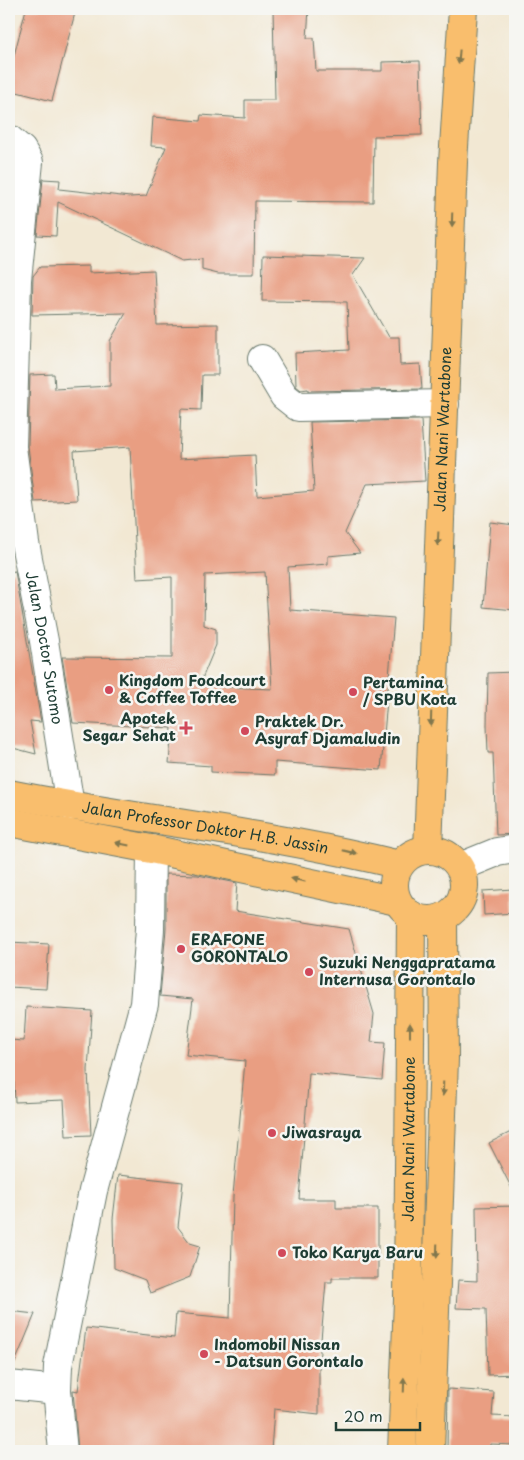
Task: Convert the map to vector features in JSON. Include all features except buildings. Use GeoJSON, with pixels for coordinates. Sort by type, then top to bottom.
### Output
{"type":"FeatureCollection","features":[{"type":"Feature","properties":{"kind":"main road","name":"Jalan Nani Wartabone"},"geometry":{"type":"LineString","coordinates":[[428,850],[436,584],[445,404],[453,162],[463,9]]}},
{"type":"Feature","properties":{"kind":"main road","name":"Jalan Professor Doktor H.B. Jassin"},"geometry":{"type":"LineString","coordinates":[[9,794],[70,806],[332,848],[400,865]]}},
{"type":"Feature","properties":{"kind":"main road","name":"Jalan Professor Doktor H.B. Jassin"},"geometry":{"type":"LineString","coordinates":[[9,822],[151,849],[404,908]]}},
{"type":"Feature","properties":{"kind":"main road"},"geometry":{"type":"LineString","coordinates":[[428,850],[448,854],[460,868],[465,885],[463,896],[457,907],[443,918],[430,920],[404,908],[394,882],[400,865],[415,852],[428,850]]}},
{"type":"Feature","properties":{"kind":"main road","name":"Jalan Nani Wartabone"},"geometry":{"type":"LineString","coordinates":[[402,1451],[408,1300],[404,908]]}},
{"type":"Feature","properties":{"kind":"main road","name":"Jalan Nani Wartabone"},"geometry":{"type":"LineString","coordinates":[[430,1451],[444,1059],[443,918]]}},
{"type":"Feature","properties":{"kind":"street","name":"Jalan Doctor Sutomo"},"geometry":{"type":"LineString","coordinates":[[9,139],[22,150],[29,162],[18,280],[12,447],[25,543],[44,641],[70,806]]}},
{"type":"Feature","properties":{"kind":"street"},"geometry":{"type":"LineString","coordinates":[[262,359],[284,396],[298,407],[445,404]]}},
{"type":"Feature","properties":{"kind":"street"},"geometry":{"type":"LineString","coordinates":[[460,868],[496,852],[515,848]]}},
{"type":"Feature","properties":{"kind":"street"},"geometry":{"type":"LineString","coordinates":[[63,1451],[57,1390],[58,1366],[91,1200],[144,1004],[150,929],[151,849]]}},
{"type":"Feature","properties":{"kind":"street"},"geometry":{"type":"LineString","coordinates":[[9,1385],[57,1390]]}},
{"type":"Feature","properties":{"kind":"green space"},"geometry":{"type":"Polygon","coordinates":[[[515,9],[515,118],[510,118],[515,9]]]}},
{"type":"Feature","properties":{"kind":"place","name":"Kingdom Foodcourt & Coffee Toffee"},"geometry":{"type":"Point","coordinates":[109,690]}},
{"type":"Feature","properties":{"kind":"place","name":"Pertamina / SPBU Kota"},"geometry":{"type":"Point","coordinates":[353,692]}},
{"type":"Feature","properties":{"kind":"place","name":"Apotek Segar Sehat"},"geometry":{"type":"Point","coordinates":[186,728]}},
{"type":"Feature","properties":{"kind":"place","name":"Praktek Dr. Asyraf Djamaludin"},"geometry":{"type":"Point","coordinates":[245,731]}},
{"type":"Feature","properties":{"kind":"place","name":"ERAFONE GORONTALO"},"geometry":{"type":"Point","coordinates":[181,949]}},
{"type":"Feature","properties":{"kind":"place","name":"Suzuki Nenggapratama Internusa Gorontalo"},"geometry":{"type":"Point","coordinates":[309,972]}},
{"type":"Feature","properties":{"kind":"place","name":"Jiwasraya"},"geometry":{"type":"Point","coordinates":[272,1133]}},
{"type":"Feature","properties":{"kind":"place","name":"Toko Karya Baru"},"geometry":{"type":"Point","coordinates":[282,1253]}},
{"type":"Feature","properties":{"kind":"place","name":"Indomobil Nissan - Datsun Gorontalo"},"geometry":{"type":"Point","coordinates":[204,1354]}}]}
